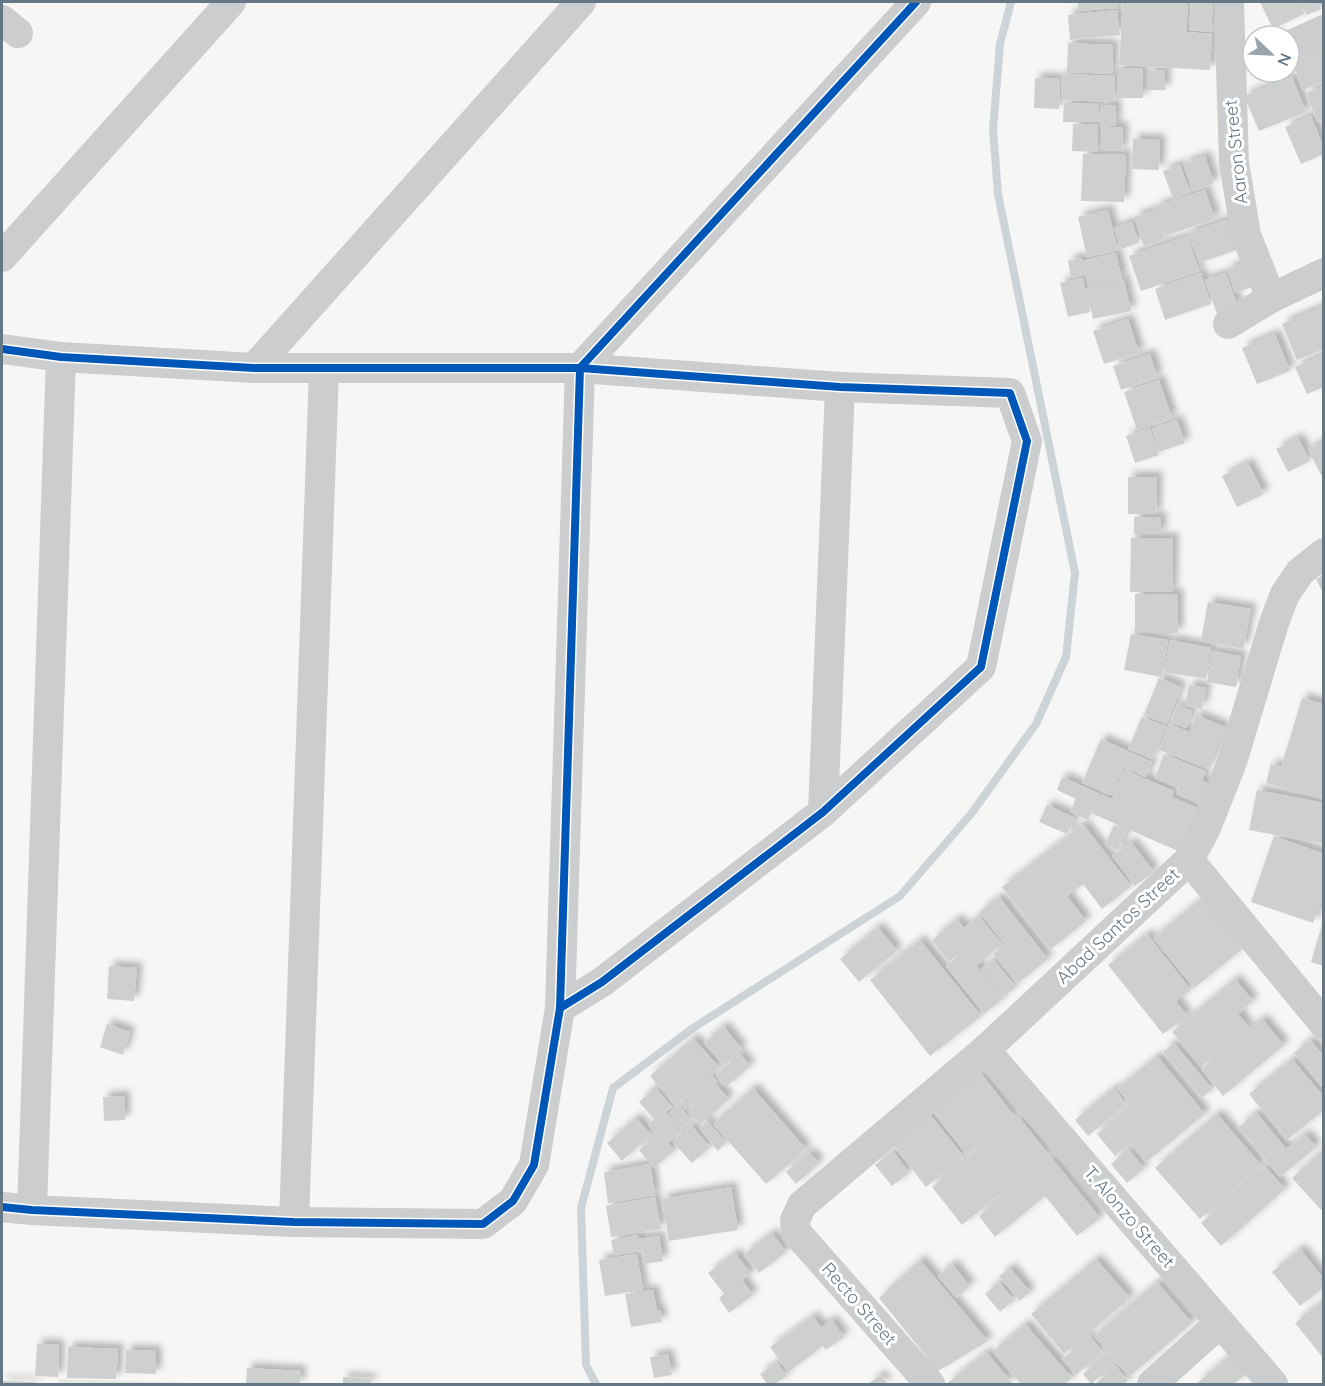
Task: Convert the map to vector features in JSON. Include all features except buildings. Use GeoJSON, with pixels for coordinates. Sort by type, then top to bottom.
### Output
{"type":"FeatureCollection","features":[{"type":"Feature","properties":{"kind":"street"},"geometry":{"type":"LineString","coordinates":[[2,257],[231,2]]}},
{"type":"Feature","properties":{"kind":"street"},"geometry":{"type":"LineString","coordinates":[[254,368],[581,2]]}},
{"type":"Feature","properties":{"kind":"street"},"geometry":{"type":"LineString","coordinates":[[2,1207],[294,1222],[483,1224],[513,1201],[534,1165],[560,1008],[580,368],[916,2]]}},
{"type":"Feature","properties":{"kind":"street","name":"Aaron Street"},"geometry":{"type":"LineString","coordinates":[[1229,2],[1241,69],[1234,163],[1246,234],[1271,298]]}},
{"type":"Feature","properties":{"kind":"street"},"geometry":{"type":"LineString","coordinates":[[1301,40],[1323,30]]}},
{"type":"Feature","properties":{"kind":"street"},"geometry":{"type":"LineString","coordinates":[[1228,324],[1271,298],[1323,273]]}},
{"type":"Feature","properties":{"kind":"street"},"geometry":{"type":"LineString","coordinates":[[2,349],[61,357],[254,368],[580,368],[840,387],[1010,393],[1027,441],[981,667],[823,812],[602,982],[560,1008]]}},
{"type":"Feature","properties":{"kind":"street"},"geometry":{"type":"LineString","coordinates":[[32,1210],[61,357]]}},
{"type":"Feature","properties":{"kind":"street"},"geometry":{"type":"LineString","coordinates":[[294,1222],[324,369]]}},
{"type":"Feature","properties":{"kind":"street"},"geometry":{"type":"LineString","coordinates":[[823,812],[840,387]]}},
{"type":"Feature","properties":{"kind":"street","name":"Abad Santos Street"},"geometry":{"type":"LineString","coordinates":[[795,1220],[802,1205],[985,1050],[1189,860],[1206,828],[1232,762],[1285,594],[1300,572],[1323,553]]}},
{"type":"Feature","properties":{"kind":"street"},"geometry":{"type":"LineString","coordinates":[[1189,860],[1323,1024]]}},
{"type":"Feature","properties":{"kind":"street","name":"T. Alonzo Street"},"geometry":{"type":"LineString","coordinates":[[985,1050],[1273,1384]]}},
{"type":"Feature","properties":{"kind":"street","name":"Recto Street"},"geometry":{"type":"LineString","coordinates":[[795,1220],[796,1232],[930,1384]]}},
{"type":"Feature","properties":{"kind":"street"},"geometry":{"type":"LineString","coordinates":[[1152,1384],[1221,1323]]}},
{"type":"Feature","properties":{"kind":"shaded area"},"geometry":{"type":"Polygon","coordinates":[[[58,1379],[226,1384],[58,1384],[58,1379]]]}},
{"type":"Feature","properties":{"kind":"waterway"},"geometry":{"type":"LineString","coordinates":[[596,1384],[586,1365],[581,1208],[613,1088],[693,1028],[900,896],[971,814],[1036,724],[1066,657],[1075,573],[998,194],[993,129],[1000,44],[1011,2]]}},
{"type":"Feature","properties":{"kind":"cycle path"},"geometry":{"type":"LineString","coordinates":[[2,1207],[294,1222],[483,1224],[513,1201],[534,1165],[560,1008],[580,368],[916,2]]}},
{"type":"Feature","properties":{"kind":"cycle path"},"geometry":{"type":"LineString","coordinates":[[2,349],[61,357],[254,368],[580,368],[840,387],[1010,393],[1027,441],[981,667],[823,812],[602,982],[560,1008]]}}]}
